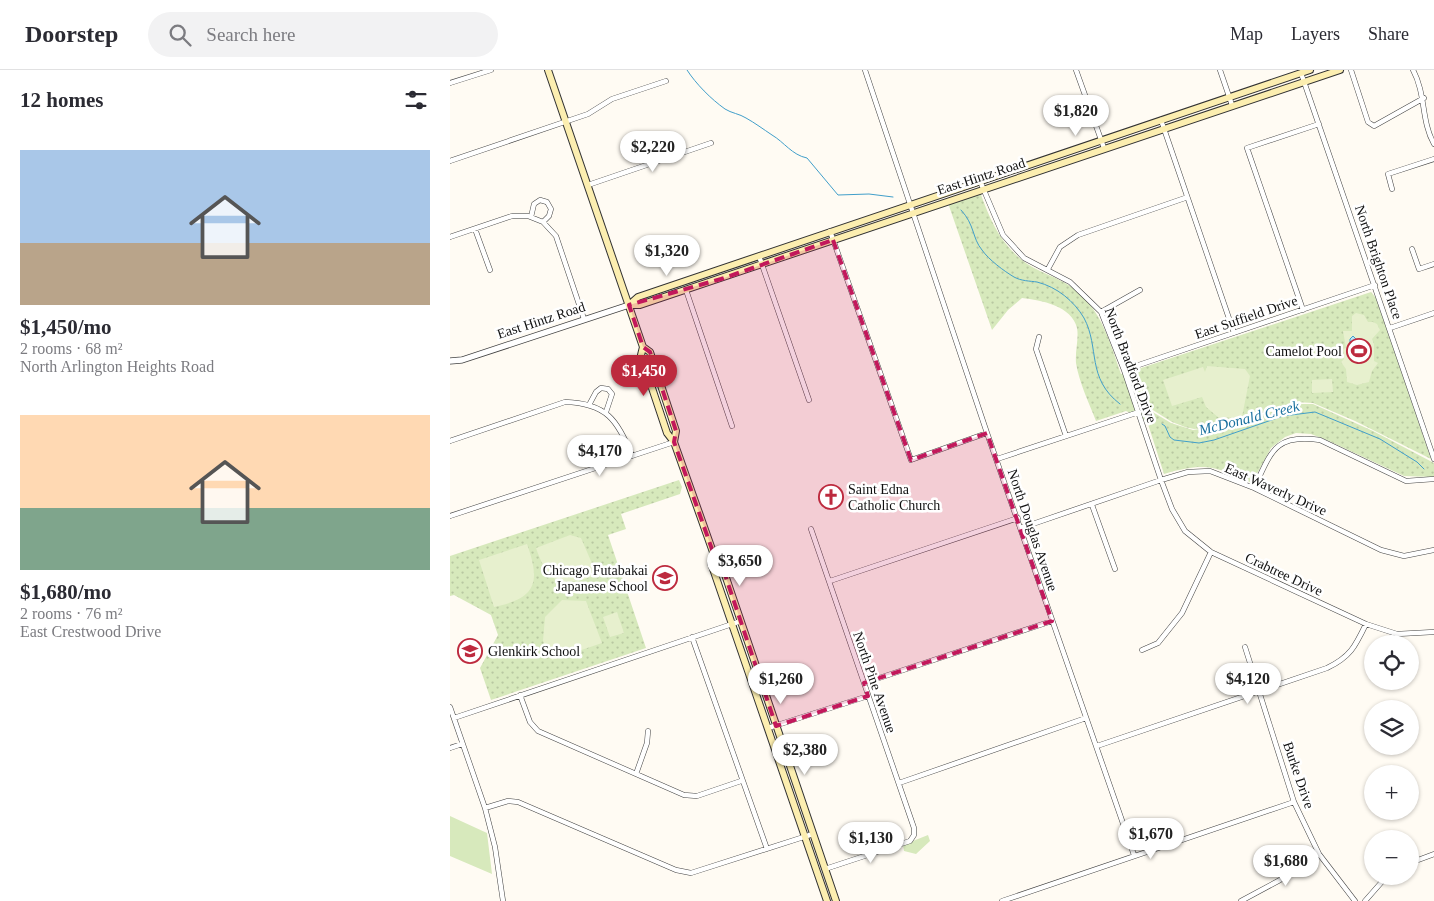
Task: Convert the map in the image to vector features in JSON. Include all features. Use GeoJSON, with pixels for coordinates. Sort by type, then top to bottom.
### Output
{"type":"FeatureCollection","features":[{"type":"Feature","properties":{"kind":"main road"},"geometry":{"type":"LineString","coordinates":[[548,70],[643,347],[641,355],[668,433],[674,442],[714,555],[720,560],[836,901]]}},
{"type":"Feature","properties":{"kind":"main road","name":"East Hintz Road"},"geometry":{"type":"LineString","coordinates":[[629,305],[638,297],[1310,70]]}},
{"type":"Feature","properties":{"kind":"main road","name":"East Hintz Road"},"geometry":{"type":"LineString","coordinates":[[629,305],[640,305],[763,265],[914,212],[1340,70]]}},
{"type":"Feature","properties":{"kind":"main road"},"geometry":{"type":"LineString","coordinates":[[714,555],[712,563],[827,901]]}},
{"type":"Feature","properties":{"kind":"street"},"geometry":{"type":"LineString","coordinates":[[450,83],[491,70]]}},
{"type":"Feature","properties":{"kind":"street","name":"North Douglas Avenue"},"geometry":{"type":"LineString","coordinates":[[865,70],[987,433],[1134,856]]}},
{"type":"Feature","properties":{"kind":"street"},"geometry":{"type":"LineString","coordinates":[[1076,70],[1104,148]]}},
{"type":"Feature","properties":{"kind":"street"},"geometry":{"type":"LineString","coordinates":[[1220,70],[1232,105]]}},
{"type":"Feature","properties":{"kind":"street"},"geometry":{"type":"LineString","coordinates":[[1351,70],[1368,122],[1374,126],[1424,98]]}},
{"type":"Feature","properties":{"kind":"street"},"geometry":{"type":"LineString","coordinates":[[1413,70],[1419,81],[1424,98],[1425,120],[1434,144]]}},
{"type":"Feature","properties":{"kind":"street","name":"North Brighton Place"},"geometry":{"type":"LineString","coordinates":[[1302,73],[1434,459]]}},
{"type":"Feature","properties":{"kind":"street"},"geometry":{"type":"LineString","coordinates":[[450,161],[588,114],[612,99],[666,81]]}},
{"type":"Feature","properties":{"kind":"street"},"geometry":{"type":"LineString","coordinates":[[1160,120],[1234,333]]}},
{"type":"Feature","properties":{"kind":"street"},"geometry":{"type":"LineString","coordinates":[[1303,310],[1247,148],[1319,124]]}},
{"type":"Feature","properties":{"kind":"street"},"geometry":{"type":"LineString","coordinates":[[588,185],[711,143]]}},
{"type":"Feature","properties":{"kind":"street"},"geometry":{"type":"LineString","coordinates":[[1392,189],[1388,174],[1434,159]]}},
{"type":"Feature","properties":{"kind":"street","name":"North Bradford Drive"},"geometry":{"type":"LineString","coordinates":[[980,181],[1003,235],[1024,258],[1070,282],[1101,312],[1139,412],[1160,480]]}},
{"type":"Feature","properties":{"kind":"street"},"geometry":{"type":"LineString","coordinates":[[1048,269],[1060,248],[1078,235],[1186,198]]}},
{"type":"Feature","properties":{"kind":"street"},"geometry":{"type":"LineString","coordinates":[[531,217],[534,204],[540,200],[547,202],[551,209],[549,216],[543,222]]}},
{"type":"Feature","properties":{"kind":"street"},"geometry":{"type":"LineString","coordinates":[[450,237],[512,216],[531,217],[543,222],[556,236],[584,319]]}},
{"type":"Feature","properties":{"kind":"street"},"geometry":{"type":"LineString","coordinates":[[475,229],[490,270]]}},
{"type":"Feature","properties":{"kind":"street"},"geometry":{"type":"LineString","coordinates":[[830,231],[911,460],[987,433]]}},
{"type":"Feature","properties":{"kind":"street"},"geometry":{"type":"LineString","coordinates":[[1412,249],[1419,268],[1434,264]]}},
{"type":"Feature","properties":{"kind":"street"},"geometry":{"type":"LineString","coordinates":[[759,256],[809,400]]}},
{"type":"Feature","properties":{"kind":"street","name":"East Suffield Drive"},"geometry":{"type":"LineString","coordinates":[[1124,370],[1375,286]]}},
{"type":"Feature","properties":{"kind":"street"},"geometry":{"type":"LineString","coordinates":[[686,290],[732,426]]}},
{"type":"Feature","properties":{"kind":"street"},"geometry":{"type":"LineString","coordinates":[[1101,312],[1140,290]]}},
{"type":"Feature","properties":{"kind":"street","name":"East Hintz Road"},"geometry":{"type":"LineString","coordinates":[[450,361],[462,360],[629,305]]}},
{"type":"Feature","properties":{"kind":"street"},"geometry":{"type":"LineString","coordinates":[[1390,328],[1434,313]]}},
{"type":"Feature","properties":{"kind":"street"},"geometry":{"type":"LineString","coordinates":[[1039,337],[1036,350],[1066,436]]}},
{"type":"Feature","properties":{"kind":"street"},"geometry":{"type":"LineString","coordinates":[[589,405],[596,392],[602,388],[608,389],[612,394],[606,412]]}},
{"type":"Feature","properties":{"kind":"street"},"geometry":{"type":"LineString","coordinates":[[450,441],[566,402],[589,405],[606,412],[623,433],[632,456]]}},
{"type":"Feature","properties":{"kind":"street"},"geometry":{"type":"LineString","coordinates":[[997,459],[1139,412]]}},
{"type":"Feature","properties":{"kind":"street"},"geometry":{"type":"LineString","coordinates":[[1254,488],[1273,450],[1289,440],[1306,438],[1320,440],[1406,481],[1434,479]]}},
{"type":"Feature","properties":{"kind":"street"},"geometry":{"type":"LineString","coordinates":[[450,516],[674,442]]}},
{"type":"Feature","properties":{"kind":"street","name":"East Waverly Drive"},"geometry":{"type":"LineString","coordinates":[[1021,528],[1160,480],[1188,472],[1210,471],[1254,488],[1380,550],[1404,556],[1434,550]]}},
{"type":"Feature","properties":{"kind":"street","name":"Crabtree Drive"},"geometry":{"type":"LineString","coordinates":[[1160,480],[1172,509],[1185,531],[1211,552],[1366,624],[1397,634],[1434,632]]}},
{"type":"Feature","properties":{"kind":"street"},"geometry":{"type":"LineString","coordinates":[[1092,505],[1115,569]]}},
{"type":"Feature","properties":{"kind":"street"},"geometry":{"type":"LineString","coordinates":[[830,581],[1018,518]]}},
{"type":"Feature","properties":{"kind":"street","name":"North Pine Avenue"},"geometry":{"type":"LineString","coordinates":[[811,529],[914,828],[914,835],[910,841],[825,869]]}},
{"type":"Feature","properties":{"kind":"street"},"geometry":{"type":"LineString","coordinates":[[1142,650],[1158,643],[1182,613],[1211,552]]}},
{"type":"Feature","properties":{"kind":"street"},"geometry":{"type":"LineString","coordinates":[[454,718],[741,621]]}},
{"type":"Feature","properties":{"kind":"street"},"geometry":{"type":"LineString","coordinates":[[864,683],[1052,621]]}},
{"type":"Feature","properties":{"kind":"street"},"geometry":{"type":"LineString","coordinates":[[1097,746],[1327,668],[1344,660],[1357,644],[1366,624]]}},
{"type":"Feature","properties":{"kind":"street"},"geometry":{"type":"LineString","coordinates":[[692,637],[741,781],[767,849]]}},
{"type":"Feature","properties":{"kind":"street","name":"Burke Drive"},"geometry":{"type":"LineString","coordinates":[[1245,646],[1294,802],[1319,854],[1354,901]]}},
{"type":"Feature","properties":{"kind":"street"},"geometry":{"type":"LineString","coordinates":[[520,695],[530,722],[538,731],[684,795],[697,796],[741,781]]}},
{"type":"Feature","properties":{"kind":"street"},"geometry":{"type":"LineString","coordinates":[[768,728],[868,696]]}},
{"type":"Feature","properties":{"kind":"street"},"geometry":{"type":"LineString","coordinates":[[450,707],[485,808],[495,847],[504,901]]}},
{"type":"Feature","properties":{"kind":"street"},"geometry":{"type":"LineString","coordinates":[[898,783],[1086,718]]}},
{"type":"Feature","properties":{"kind":"street"},"geometry":{"type":"LineString","coordinates":[[636,774],[647,743],[648,731]]}},
{"type":"Feature","properties":{"kind":"street"},"geometry":{"type":"LineString","coordinates":[[450,748],[462,744]]}},
{"type":"Feature","properties":{"kind":"street"},"geometry":{"type":"LineString","coordinates":[[485,808],[508,801],[518,802],[676,870],[691,873],[813,834]]}},
{"type":"Feature","properties":{"kind":"street"},"geometry":{"type":"LineString","coordinates":[[1002,901],[1294,802]]}},
{"type":"Feature","properties":{"kind":"street"},"geometry":{"type":"LineString","coordinates":[[1242,901],[1280,880],[1319,854]]}},
{"type":"Feature","properties":{"kind":"street"},"geometry":{"type":"LineString","coordinates":[[1419,860],[1434,854]]}},
{"type":"Feature","properties":{"kind":"street"},"geometry":{"type":"LineString","coordinates":[[1365,901],[1379,885]]}},
{"type":"Feature","properties":{"kind":"highlighted area"},"geometry":{"type":"Polygon","coordinates":[[[833,240],[911,460],[987,433],[1052,621],[864,683],[868,696],[776,726],[720,560],[714,555],[674,442],[676,431],[650,352],[643,347],[629,305],[721,279],[833,240]]]}},
{"type":"Feature","properties":{"kind":"green space"},"geometry":{"type":"Polygon","coordinates":[[[980,192],[995,228],[1009,248],[1028,264],[1064,282],[1086,299],[1105,330],[1121,374],[1134,371],[1146,408],[1171,423],[1193,430],[1233,424],[1296,404],[1313,404],[1373,431],[1434,463],[1434,477],[1404,476],[1329,441],[1311,434],[1296,433],[1285,437],[1271,448],[1252,483],[1228,473],[1200,467],[1164,474],[1147,421],[1126,411],[1096,421],[1077,370],[1077,328],[1069,314],[1062,309],[1038,300],[1022,298],[1008,310],[992,330],[948,203],[980,192]]]}},
{"type":"Feature","properties":{"kind":"green space"},"geometry":{"type":"Polygon","coordinates":[[[1371,292],[1376,298],[1431,459],[1355,421],[1313,403],[1296,402],[1235,422],[1194,429],[1172,422],[1148,407],[1135,370],[1371,292]]]}},
{"type":"Feature","properties":{"kind":"green space","name":"Camelot Pool"},"geometry":{"type":"Polygon","coordinates":[[[1356,313],[1364,315],[1368,322],[1377,324],[1380,330],[1372,339],[1374,344],[1374,361],[1378,363],[1372,371],[1369,382],[1357,385],[1347,382],[1346,369],[1341,362],[1344,359],[1343,349],[1346,348],[1343,331],[1352,331],[1352,316],[1356,313]]]}},
{"type":"Feature","properties":{"kind":"green space"},"geometry":{"type":"Polygon","coordinates":[[[1207,366],[1245,369],[1250,376],[1242,417],[1219,418],[1206,407],[1202,397],[1172,406],[1163,380],[1203,367],[1205,372],[1207,366]]]}},
{"type":"Feature","properties":{"kind":"green space"},"geometry":{"type":"Polygon","coordinates":[[[1332,379],[1333,392],[1312,393],[1312,380],[1332,379]]]}},
{"type":"Feature","properties":{"kind":"green space"},"geometry":{"type":"Polygon","coordinates":[[[679,480],[682,487],[680,494],[621,514],[626,529],[608,535],[646,648],[491,700],[480,668],[498,635],[491,615],[454,595],[450,596],[450,556],[679,480]]]}},
{"type":"Feature","properties":{"kind":"green space"},"geometry":{"type":"Polygon","coordinates":[[[570,535],[581,538],[597,575],[565,582],[558,580],[546,570],[536,548],[570,535]]]}},
{"type":"Feature","properties":{"kind":"green space"},"geometry":{"type":"Polygon","coordinates":[[[527,544],[534,569],[532,587],[519,599],[494,607],[479,560],[527,544]]]}},
{"type":"Feature","properties":{"kind":"green space"},"geometry":{"type":"Polygon","coordinates":[[[562,600],[586,601],[602,643],[552,660],[543,641],[545,617],[562,600]]]}},
{"type":"Feature","properties":{"kind":"green space"},"geometry":{"type":"Polygon","coordinates":[[[617,612],[624,633],[610,637],[603,617],[617,612]]]}},
{"type":"Feature","properties":{"kind":"green space"},"geometry":{"type":"Polygon","coordinates":[[[450,816],[487,833],[492,874],[450,856],[450,816]]]}},
{"type":"Feature","properties":{"kind":"green space"},"geometry":{"type":"Polygon","coordinates":[[[928,835],[930,841],[916,854],[904,851],[903,845],[928,835]]]}},
{"type":"Feature","properties":{"kind":"water"},"geometry":{"type":"Polygon","coordinates":[[[1353,336],[1369,352],[1358,364],[1351,357],[1356,352],[1350,345],[1350,339],[1353,336]]]}},
{"type":"Feature","properties":{"kind":"waterway","name":"McDonald Creek"},"geometry":{"type":"LineString","coordinates":[[687,70],[714,101],[730,112],[749,120],[792,151],[807,158],[838,195],[869,194],[893,197]]}},
{"type":"Feature","properties":{"kind":"waterway","name":"McDonald Creek"},"geometry":{"type":"LineString","coordinates":[[961,210],[969,221],[976,241],[985,254],[997,265],[1017,278],[1051,287],[1075,306],[1089,329],[1095,363],[1102,384],[1120,404]]}},
{"type":"Feature","properties":{"kind":"waterway","name":"McDonald Creek"},"geometry":{"type":"LineString","coordinates":[[1162,424],[1174,440],[1199,443],[1214,440],[1283,416],[1315,412],[1380,439],[1417,462],[1424,469]]}},
{"type":"Feature","properties":{"kind":"place","name":"Camelot Pool"},"geometry":{"type":"Point","coordinates":[1359,351]}},
{"type":"Feature","properties":{"kind":"place","name":"Saint Edna Catholic Church"},"geometry":{"type":"Point","coordinates":[831,497]}},
{"type":"Feature","properties":{"kind":"place","name":"Chicago Futabakai Japanese School"},"geometry":{"type":"Point","coordinates":[665,578]}},
{"type":"Feature","properties":{"kind":"place","name":"Glenkirk School"},"geometry":{"type":"Point","coordinates":[470,651]}}]}
